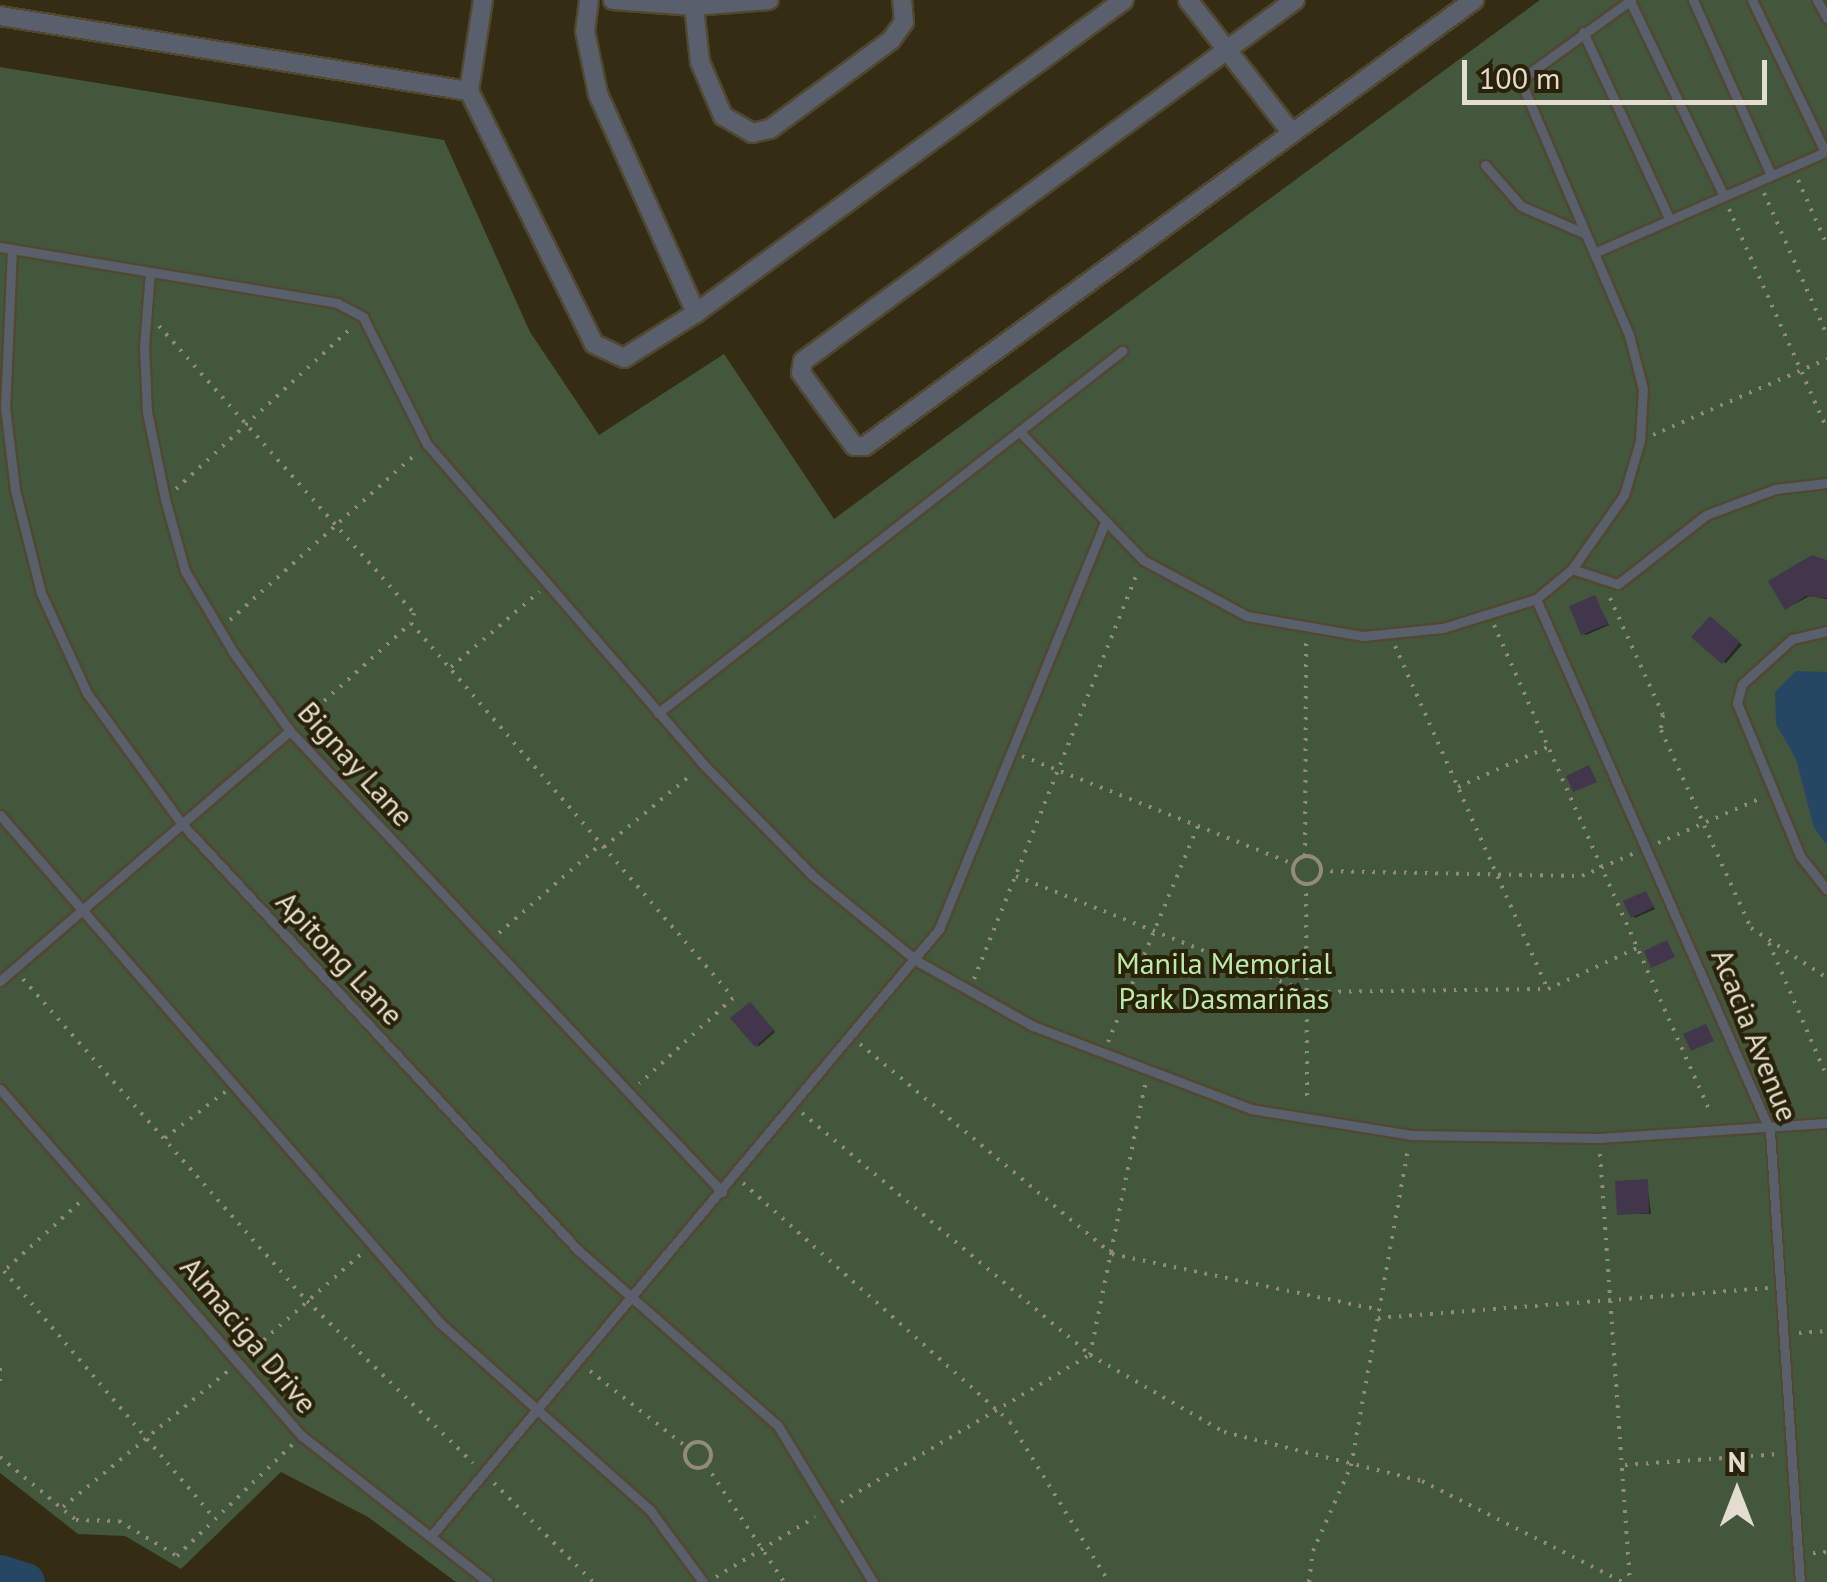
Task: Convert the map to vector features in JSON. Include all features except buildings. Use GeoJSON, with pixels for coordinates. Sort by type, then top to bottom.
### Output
{"type":"FeatureCollection","features":[{"type":"Feature","properties":{"kind":"street"},"geometry":{"type":"LineString","coordinates":[[483,0],[470,91],[594,344],[624,358],[696,313],[1124,0]]}},
{"type":"Feature","properties":{"kind":"street"},"geometry":{"type":"LineString","coordinates":[[589,0],[585,31],[598,94],[696,313]]}},
{"type":"Feature","properties":{"kind":"street"},"geometry":{"type":"LineString","coordinates":[[613,0],[694,6],[768,0]]}},
{"type":"Feature","properties":{"kind":"street"},"geometry":{"type":"LineString","coordinates":[[694,6],[700,62],[722,116],[752,133],[770,129],[891,40],[904,22],[902,0]]}},
{"type":"Feature","properties":{"kind":"street"},"geometry":{"type":"LineString","coordinates":[[1188,0],[1292,133]]}},
{"type":"Feature","properties":{"kind":"street"},"geometry":{"type":"LineString","coordinates":[[1295,0],[803,361],[801,373],[854,446],[865,446],[1474,0]]}},
{"type":"Feature","properties":{"kind":"street"},"geometry":{"type":"LineString","coordinates":[[0,16],[470,91]]}},
{"type":"Feature","properties":{"kind":"lane"},"geometry":{"type":"LineString","coordinates":[[1692,0],[1772,175]]}},
{"type":"Feature","properties":{"kind":"lane"},"geometry":{"type":"LineString","coordinates":[[1594,253],[1826,151],[1752,0]]}},
{"type":"Feature","properties":{"kind":"lane"},"geometry":{"type":"LineString","coordinates":[[1817,0],[1827,18]]}},
{"type":"Feature","properties":{"kind":"lane"},"geometry":{"type":"LineString","coordinates":[[1019,431],[1104,525],[1143,560],[1212,602],[1306,630],[1390,634],[1489,615],[1536,599],[1572,569],[1624,494],[1640,442],[1637,361],[1520,80],[1631,1],[1724,196]]}},
{"type":"Feature","properties":{"kind":"lane"},"geometry":{"type":"LineString","coordinates":[[1583,32],[1670,220]]}},
{"type":"Feature","properties":{"kind":"lane"},"geometry":{"type":"LineString","coordinates":[[1485,165],[1520,206],[1586,234]]}},
{"type":"Feature","properties":{"kind":"lane"},"geometry":{"type":"LineString","coordinates":[[0,248],[337,304],[362,317],[427,444],[703,764],[812,875],[918,961],[968,993],[1103,1056],[1308,1122],[1411,1135],[1599,1138],[1770,1130],[1827,1123]]}},
{"type":"Feature","properties":{"kind":"lane","name":"Apitong Lane"},"geometry":{"type":"LineString","coordinates":[[12,249],[5,407],[15,490],[41,592],[87,693],[182,824],[631,1300],[778,1426],[873,1582]]}},
{"type":"Feature","properties":{"kind":"lane","name":"Bignay Lane"},"geometry":{"type":"LineString","coordinates":[[150,272],[146,311],[147,412],[185,570],[219,630],[290,731],[486,945],[722,1192]]}},
{"type":"Feature","properties":{"kind":"lane"},"geometry":{"type":"LineString","coordinates":[[658,713],[1122,352]]}},
{"type":"Feature","properties":{"kind":"lane"},"geometry":{"type":"LineString","coordinates":[[1572,569],[1604,584],[1633,579],[1723,508],[1775,490],[1827,483]]}},
{"type":"Feature","properties":{"kind":"lane"},"geometry":{"type":"LineString","coordinates":[[432,1536],[918,961],[939,929],[1104,525]]}},
{"type":"Feature","properties":{"kind":"lane","name":"Acacia Avenue"},"geometry":{"type":"LineString","coordinates":[[1536,599],[1770,1130],[1800,1582]]}},
{"type":"Feature","properties":{"kind":"lane"},"geometry":{"type":"LineString","coordinates":[[1827,631],[1792,638],[1742,684],[1743,724],[1800,856],[1827,890]]}},
{"type":"Feature","properties":{"kind":"lane"},"geometry":{"type":"LineString","coordinates":[[0,981],[290,731]]}},
{"type":"Feature","properties":{"kind":"lane"},"geometry":{"type":"LineString","coordinates":[[0,815],[80,912],[440,1323],[650,1510],[706,1582]]}},
{"type":"Feature","properties":{"kind":"lane","name":"Almaciga Drive"},"geometry":{"type":"LineString","coordinates":[[0,1089],[94,1191],[302,1436],[488,1582]]}},
{"type":"Feature","properties":{"kind":"path"},"geometry":{"type":"LineString","coordinates":[[1792,166],[1827,244]]}},
{"type":"Feature","properties":{"kind":"path"},"geometry":{"type":"LineString","coordinates":[[1758,181],[1827,335]]}},
{"type":"Feature","properties":{"kind":"path"},"geometry":{"type":"LineString","coordinates":[[1724,196],[1827,428]]}},
{"type":"Feature","properties":{"kind":"path"},"geometry":{"type":"LineString","coordinates":[[146,311],[414,612],[411,623],[290,731]]}},
{"type":"Feature","properties":{"kind":"path"},"geometry":{"type":"LineString","coordinates":[[166,499],[362,317]]}},
{"type":"Feature","properties":{"kind":"path"},"geometry":{"type":"LineString","coordinates":[[1640,442],[1827,359]]}},
{"type":"Feature","properties":{"kind":"path"},"geometry":{"type":"LineString","coordinates":[[219,630],[427,444]]}},
{"type":"Feature","properties":{"kind":"path"},"geometry":{"type":"LineString","coordinates":[[968,993],[1143,560]]}},
{"type":"Feature","properties":{"kind":"path"},"geometry":{"type":"LineString","coordinates":[[1604,584],[1751,928],[1827,978]]}},
{"type":"Feature","properties":{"kind":"path"},"geometry":{"type":"LineString","coordinates":[[450,668],[546,586]]}},
{"type":"Feature","properties":{"kind":"path"},"geometry":{"type":"LineString","coordinates":[[1489,615],[1719,1132]]}},
{"type":"Feature","properties":{"kind":"path"},"geometry":{"type":"LineString","coordinates":[[411,623],[734,998],[628,1094]]}},
{"type":"Feature","properties":{"kind":"path"},"geometry":{"type":"LineString","coordinates":[[1305,856],[1306,630]]}},
{"type":"Feature","properties":{"kind":"path"},"geometry":{"type":"LineString","coordinates":[[1390,634],[1548,988]]}},
{"type":"Feature","properties":{"kind":"path"},"geometry":{"type":"LineString","coordinates":[[1458,787],[1548,747]]}},
{"type":"Feature","properties":{"kind":"path"},"geometry":{"type":"LineString","coordinates":[[1013,753],[1294,864]]}},
{"type":"Feature","properties":{"kind":"path"},"geometry":{"type":"LineString","coordinates":[[486,945],[703,764]]}},
{"type":"Feature","properties":{"kind":"path"},"geometry":{"type":"LineString","coordinates":[[1308,1122],[1306,883],[1320,871],[1582,876],[1773,793]]}},
{"type":"Feature","properties":{"kind":"path"},"geometry":{"type":"LineString","coordinates":[[1103,1056],[1198,826]]}},
{"type":"Feature","properties":{"kind":"path"},"geometry":{"type":"LineString","coordinates":[[1294,864],[1305,856]]}},
{"type":"Feature","properties":{"kind":"path"},"geometry":{"type":"LineString","coordinates":[[1305,856],[1317,860],[1320,871]]}},
{"type":"Feature","properties":{"kind":"path"},"geometry":{"type":"LineString","coordinates":[[1294,864],[1295,877],[1306,883]]}},
{"type":"Feature","properties":{"kind":"path"},"geometry":{"type":"LineString","coordinates":[[1016,876],[1307,992],[1548,988],[1636,948]]}},
{"type":"Feature","properties":{"kind":"path"},"geometry":{"type":"LineString","coordinates":[[1768,942],[1827,1077]]}},
{"type":"Feature","properties":{"kind":"path"},"geometry":{"type":"LineString","coordinates":[[14,968],[307,1301],[594,1582]]}},
{"type":"Feature","properties":{"kind":"path"},"geometry":{"type":"LineString","coordinates":[[853,1038],[1112,1254],[1380,1310]]}},
{"type":"Feature","properties":{"kind":"path"},"geometry":{"type":"LineString","coordinates":[[706,1582],[993,1408],[1090,1355],[1148,1073]]}},
{"type":"Feature","properties":{"kind":"path"},"geometry":{"type":"LineString","coordinates":[[164,1139],[233,1086]]}},
{"type":"Feature","properties":{"kind":"path"},"geometry":{"type":"LineString","coordinates":[[794,1106],[1090,1355],[1224,1432],[1322,1452],[1352,1466],[1435,1486],[1627,1582],[1625,1465],[1599,1138]]}},
{"type":"Feature","properties":{"kind":"path"},"geometry":{"type":"LineString","coordinates":[[1310,1582],[1313,1552],[1352,1466],[1411,1135]]}},
{"type":"Feature","properties":{"kind":"path"},"geometry":{"type":"LineString","coordinates":[[736,1176],[1010,1422],[1109,1582]]}},
{"type":"Feature","properties":{"kind":"path"},"geometry":{"type":"LineString","coordinates":[[94,1191],[4,1271],[213,1517]]}},
{"type":"Feature","properties":{"kind":"path"},"geometry":{"type":"LineString","coordinates":[[64,1507],[372,1245]]}},
{"type":"Feature","properties":{"kind":"path"},"geometry":{"type":"LineString","coordinates":[[1378,1318],[1781,1287]]}},
{"type":"Feature","properties":{"kind":"path"},"geometry":{"type":"LineString","coordinates":[[1784,1334],[1827,1331]]}},
{"type":"Feature","properties":{"kind":"path"},"geometry":{"type":"LineString","coordinates":[[578,1362],[688,1448],[691,1466],[706,1465]]}},
{"type":"Feature","properties":{"kind":"path"},"geometry":{"type":"LineString","coordinates":[[0,1368],[0,1386]]}},
{"type":"Feature","properties":{"kind":"path"},"geometry":{"type":"LineString","coordinates":[[0,1458],[76,1520],[118,1521],[176,1556],[302,1436]]}},
{"type":"Feature","properties":{"kind":"path"},"geometry":{"type":"LineString","coordinates":[[688,1448],[708,1446],[706,1465],[784,1582]]}},
{"type":"Feature","properties":{"kind":"path"},"geometry":{"type":"LineString","coordinates":[[1625,1465],[1792,1454]]}},
{"type":"Feature","properties":{"kind":"green space","name":"Manila Memorial Park Dasmariñas"},"geometry":{"type":"Polygon","coordinates":[[[1540,0],[1827,0],[1827,1582],[456,1582],[368,1517],[281,1472],[181,1569],[125,1536],[78,1534],[0,1473],[0,67],[444,140],[530,332],[599,435],[724,354],[834,519],[1540,0]]]}},
{"type":"Feature","properties":{"kind":"water"},"geometry":{"type":"Polygon","coordinates":[[[1796,671],[1827,672],[1827,845],[1814,828],[1796,759],[1776,724],[1775,692],[1796,671]]]}},
{"type":"Feature","properties":{"kind":"waterway"},"geometry":{"type":"LineString","coordinates":[[0,1574],[26,1582]]}}]}
